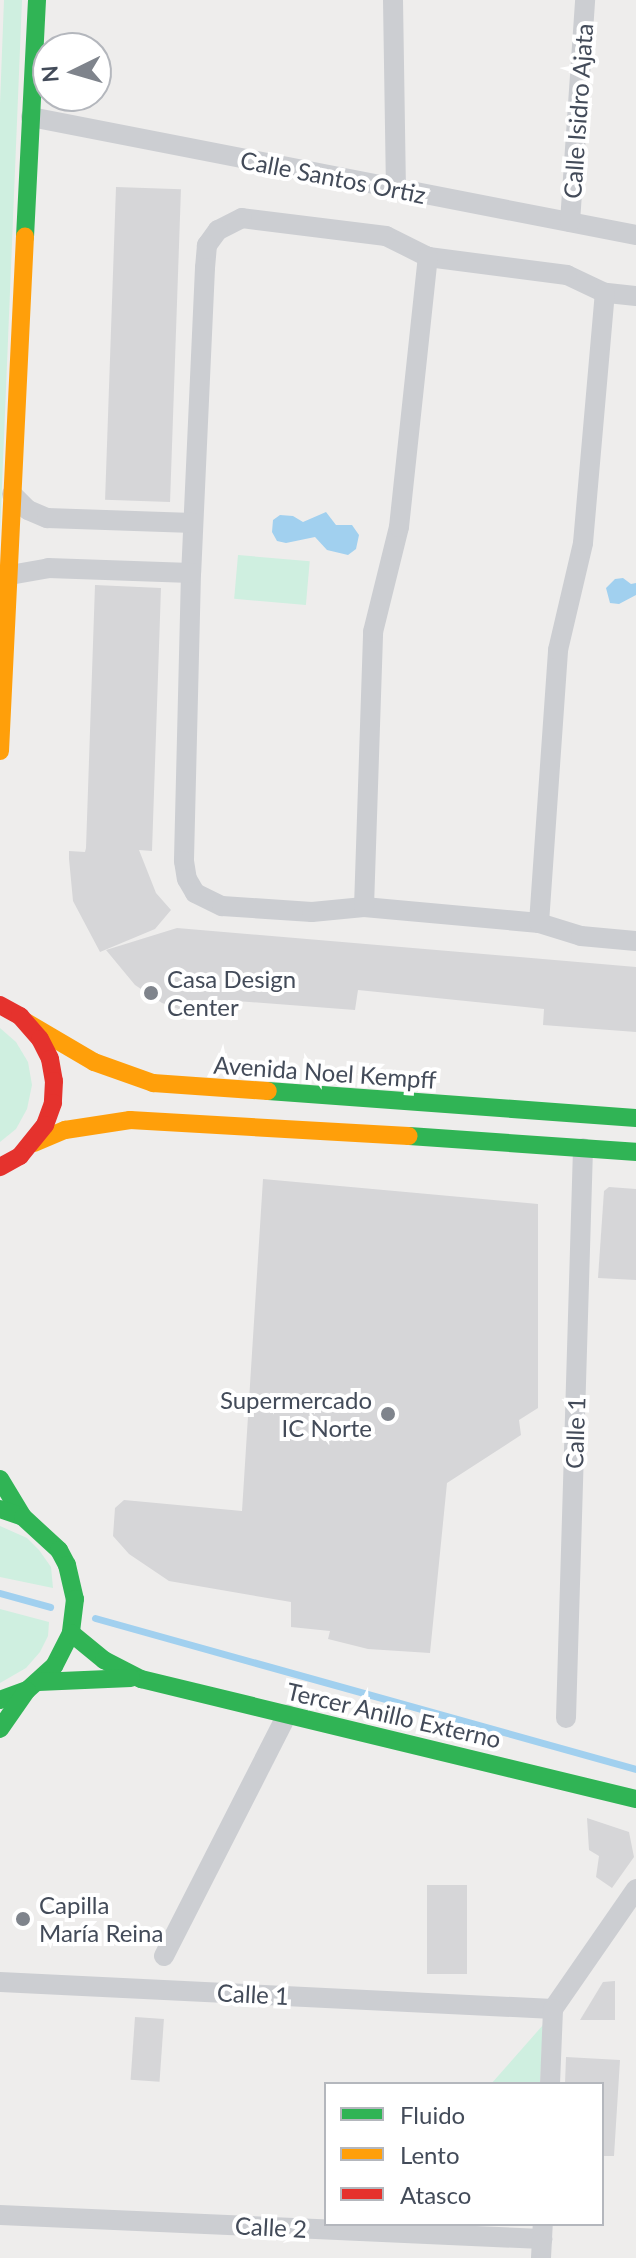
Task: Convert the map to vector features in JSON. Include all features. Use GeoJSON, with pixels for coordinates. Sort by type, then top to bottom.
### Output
{"type":"FeatureCollection","features":[{"type":"Feature","properties":{"kind":"main road"},"geometry":{"type":"LineString","coordinates":[[0,751],[5,579],[37,0]]}},
{"type":"Feature","properties":{"kind":"main road"},"geometry":{"type":"LineString","coordinates":[[0,983],[2,1006]]}},
{"type":"Feature","properties":{"kind":"main road","name":"Avenida Noel Kempff"},"geometry":{"type":"LineString","coordinates":[[2,1006],[94,1062],[153,1083],[636,1118]]}},
{"type":"Feature","properties":{"kind":"main road"},"geometry":{"type":"LineString","coordinates":[[26,1022],[45,1049],[54,1081],[53,1103],[34,1143]]}},
{"type":"Feature","properties":{"kind":"main road"},"geometry":{"type":"LineString","coordinates":[[2,1171],[34,1143],[65,1130],[130,1120],[258,1125],[634,1152]]}},
{"type":"Feature","properties":{"kind":"main road"},"geometry":{"type":"LineString","coordinates":[[0,1479],[23,1517]]}},
{"type":"Feature","properties":{"kind":"main road"},"geometry":{"type":"LineString","coordinates":[[0,1509],[23,1517],[42,1532],[67,1565],[75,1599],[71,1633],[54,1666],[32,1686],[0,1729]]}},
{"type":"Feature","properties":{"kind":"main road","name":"Tercer Anillo Externo"},"geometry":{"type":"LineString","coordinates":[[71,1633],[104,1660],[141,1679],[636,1799]]}},
{"type":"Feature","properties":{"kind":"main road","name":"Tercer Anillo Externo"},"geometry":{"type":"LineString","coordinates":[[32,1686],[141,1679]]}},
{"type":"Feature","properties":{"kind":"main road"},"geometry":{"type":"LineString","coordinates":[[0,1700],[32,1686]]}},
{"type":"Feature","properties":{"kind":"street"},"geometry":{"type":"LineString","coordinates":[[393,0],[396,190]]}},
{"type":"Feature","properties":{"kind":"street","name":"Calle Isidro Ajata"},"geometry":{"type":"LineString","coordinates":[[570,222],[585,0]]}},
{"type":"Feature","properties":{"kind":"street","name":"Calle Santos Ortiz"},"geometry":{"type":"LineString","coordinates":[[31,117],[636,235]]}},
{"type":"Feature","properties":{"kind":"street"},"geometry":{"type":"LineString","coordinates":[[636,296],[605,293],[567,275],[428,257],[386,236],[242,218],[218,230],[207,245],[191,573],[184,861],[187,879],[195,893],[222,906],[312,912],[364,907],[539,923],[581,936],[636,941]]}},
{"type":"Feature","properties":{"kind":"street"},"geometry":{"type":"LineString","coordinates":[[364,907],[373,632],[399,527],[428,257]]}},
{"type":"Feature","properties":{"kind":"street"},"geometry":{"type":"LineString","coordinates":[[539,923],[558,650],[583,543],[605,293]]}},
{"type":"Feature","properties":{"kind":"street"},"geometry":{"type":"LineString","coordinates":[[12,494],[28,510],[47,518],[193,523]]}},
{"type":"Feature","properties":{"kind":"street"},"geometry":{"type":"LineString","coordinates":[[5,579],[48,568],[191,573]]}},
{"type":"Feature","properties":{"kind":"street","name":"Calle 1"},"geometry":{"type":"LineString","coordinates":[[566,1718],[583,1148]]}},
{"type":"Feature","properties":{"kind":"street"},"geometry":{"type":"LineString","coordinates":[[164,1956],[287,1715]]}},
{"type":"Feature","properties":{"kind":"street"},"geometry":{"type":"LineString","coordinates":[[550,2082],[553,2009],[636,1889]]}},
{"type":"Feature","properties":{"kind":"street","name":"Calle 1"},"geometry":{"type":"LineString","coordinates":[[0,1982],[553,2009]]}},
{"type":"Feature","properties":{"kind":"street","name":"Calle 2"},"geometry":{"type":"LineString","coordinates":[[0,2215],[542,2240]]}},
{"type":"Feature","properties":{"kind":"green space"},"geometry":{"type":"Polygon","coordinates":[[[4,0],[22,0],[0,534],[0,104],[4,0]]]}},
{"type":"Feature","properties":{"kind":"green space"},"geometry":{"type":"Polygon","coordinates":[[[238,555],[310,561],[306,605],[234,599],[238,555]]]}},
{"type":"Feature","properties":{"kind":"green space"},"geometry":{"type":"Polygon","coordinates":[[[0,1028],[16,1042],[28,1062],[32,1085],[27,1109],[16,1129],[0,1142],[0,1028]]]}},
{"type":"Feature","properties":{"kind":"green space"},"geometry":{"type":"Polygon","coordinates":[[[0,1526],[27,1538],[39,1550],[51,1567],[53,1588],[0,1577],[0,1526]]]}},
{"type":"Feature","properties":{"kind":"green space"},"geometry":{"type":"Polygon","coordinates":[[[0,1609],[49,1622],[48,1636],[40,1652],[26,1668],[0,1683],[0,1609]]]}},
{"type":"Feature","properties":{"kind":"green space"},"geometry":{"type":"Polygon","coordinates":[[[543,2025],[540,2082],[493,2082],[543,2025]]]}},
{"type":"Feature","properties":{"kind":"water"},"geometry":{"type":"Polygon","coordinates":[[[326,512],[336,525],[352,525],[359,535],[356,549],[348,555],[327,550],[315,537],[286,543],[277,541],[272,532],[273,520],[280,515],[293,516],[303,522],[326,512]]]}},
{"type":"Feature","properties":{"kind":"water"},"geometry":{"type":"Polygon","coordinates":[[[623,578],[631,584],[636,583],[636,595],[619,604],[610,603],[606,588],[615,579],[623,578]]]}},
{"type":"Feature","properties":{"kind":"building"},"geometry":{"type":"Polygon","coordinates":[[[116,187],[181,189],[170,502],[105,500],[116,187]]]}},
{"type":"Feature","properties":{"kind":"building"},"geometry":{"type":"Polygon","coordinates":[[[95,585],[161,588],[152,851],[139,850],[156,893],[171,910],[155,929],[100,952],[73,901],[69,859],[69,851],[85,852],[86,848],[95,585]]]}},
{"type":"Feature","properties":{"kind":"building"},"geometry":{"type":"Polygon","coordinates":[[[177,928],[636,967],[636,1032],[543,1025],[544,1009],[358,990],[355,1010],[223,1000],[222,1017],[187,1012],[162,1003],[135,985],[106,950],[177,928]]]}},
{"type":"Feature","properties":{"kind":"building","name":"Supermercado IC Norte"},"geometry":{"type":"Polygon","coordinates":[[[263,1179],[538,1204],[538,1408],[519,1420],[521,1435],[447,1483],[430,1653],[368,1649],[328,1639],[330,1631],[291,1627],[291,1602],[169,1581],[129,1554],[113,1536],[115,1508],[124,1500],[242,1511],[263,1179]]]}},
{"type":"Feature","properties":{"kind":"building"},"geometry":{"type":"Polygon","coordinates":[[[609,1187],[636,1189],[636,1280],[598,1278],[604,1191],[609,1187]]]}},
{"type":"Feature","properties":{"kind":"building"},"geometry":{"type":"Polygon","coordinates":[[[587,1818],[629,1832],[634,1857],[612,1888],[596,1877],[599,1856],[589,1850],[587,1818]]]}},
{"type":"Feature","properties":{"kind":"building"},"geometry":{"type":"Polygon","coordinates":[[[427,1885],[467,1885],[467,1974],[427,1974],[427,1885]]]}},
{"type":"Feature","properties":{"kind":"building"},"geometry":{"type":"Polygon","coordinates":[[[615,1981],[615,2020],[580,2020],[603,1982],[615,1981]]]}},
{"type":"Feature","properties":{"kind":"building"},"geometry":{"type":"Polygon","coordinates":[[[135,2017],[164,2019],[160,2082],[131,2080],[135,2017]]]}},
{"type":"Feature","properties":{"kind":"building"},"geometry":{"type":"Polygon","coordinates":[[[566,2057],[620,2060],[614,2156],[604,2156],[604,2082],[565,2082],[566,2057]]]}},
{"type":"Feature","properties":{"kind":"waterway"},"geometry":{"type":"LineString","coordinates":[[0,1593],[50,1607]]}},
{"type":"Feature","properties":{"kind":"waterway"},"geometry":{"type":"LineString","coordinates":[[95,1618],[636,1769]]}},
{"type":"Feature","properties":{"kind":"traffic: fast"},"geometry":{"type":"LineString","coordinates":[[25,237],[37,0]]}},
{"type":"Feature","properties":{"kind":"traffic: fast"},"geometry":{"type":"LineString","coordinates":[[268,1091],[636,1118]]}},
{"type":"Feature","properties":{"kind":"traffic: fast"},"geometry":{"type":"LineString","coordinates":[[409,1136],[636,1152]]}},
{"type":"Feature","properties":{"kind":"traffic: fast"},"geometry":{"type":"LineString","coordinates":[[0,1479],[23,1517]]}},
{"type":"Feature","properties":{"kind":"traffic: fast"},"geometry":{"type":"LineString","coordinates":[[0,1509],[23,1517],[59,1550],[67,1565],[75,1599],[71,1633],[54,1666],[27,1690],[0,1700]]}},
{"type":"Feature","properties":{"kind":"traffic: fast"},"geometry":{"type":"LineString","coordinates":[[71,1633],[104,1660],[141,1679],[636,1799]]}},
{"type":"Feature","properties":{"kind":"traffic: fast"},"geometry":{"type":"LineString","coordinates":[[38,1682],[131,1678]]}},
{"type":"Feature","properties":{"kind":"traffic: fast"},"geometry":{"type":"LineString","coordinates":[[0,1729],[27,1690]]}},
{"type":"Feature","properties":{"kind":"traffic: slow"},"geometry":{"type":"LineString","coordinates":[[0,751],[25,237]]}},
{"type":"Feature","properties":{"kind":"traffic: slow"},"geometry":{"type":"LineString","coordinates":[[26,1022],[94,1062],[153,1083],[268,1091]]}},
{"type":"Feature","properties":{"kind":"traffic: slow"},"geometry":{"type":"LineString","coordinates":[[34,1143],[65,1130],[130,1120],[409,1136]]}},
{"type":"Feature","properties":{"kind":"traffic: jam"},"geometry":{"type":"LineString","coordinates":[[0,1005],[20,1016],[40,1039],[50,1059],[54,1081],[53,1103],[45,1125],[20,1156],[0,1167]]}},
{"type":"Feature","properties":{"kind":"place","name":"Casa Design Center"},"geometry":{"type":"Point","coordinates":[151,993]}},
{"type":"Feature","properties":{"kind":"place","name":"Supermercado IC Norte"},"geometry":{"type":"Point","coordinates":[388,1414]}},
{"type":"Feature","properties":{"kind":"place","name":"Capilla María Reina"},"geometry":{"type":"Point","coordinates":[23,1919]}}]}
